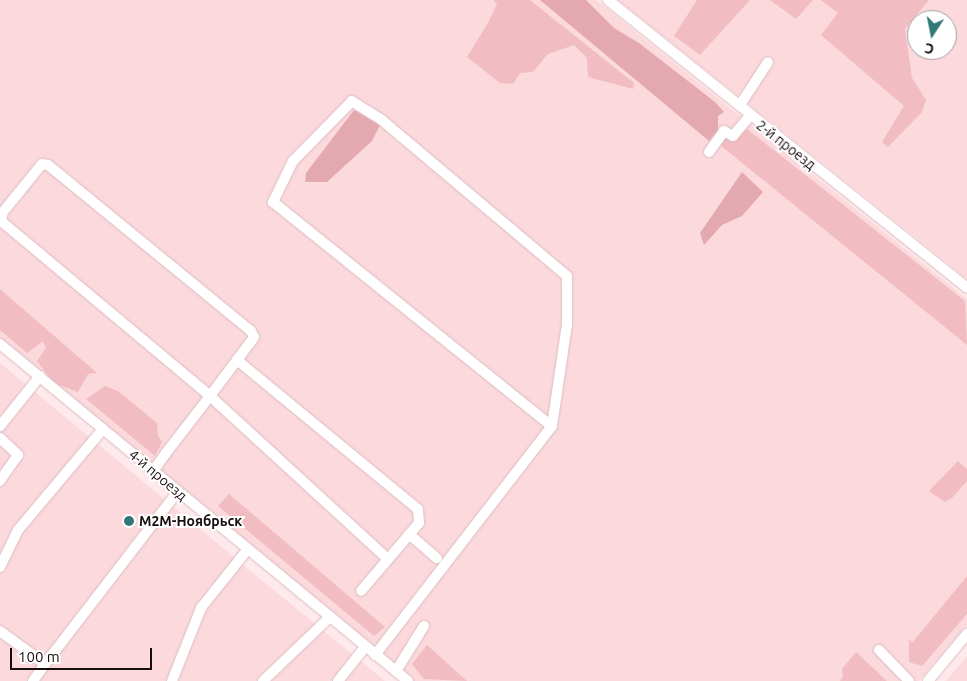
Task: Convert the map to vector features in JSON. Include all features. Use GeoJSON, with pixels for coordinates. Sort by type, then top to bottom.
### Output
{"type":"FeatureCollection","features":[{"type":"Feature","properties":{"kind":"street","name":"2-й проезд"},"geometry":{"type":"LineString","coordinates":[[608,0],[740,105],[750,116],[967,288]]}},
{"type":"Feature","properties":{"kind":"street"},"geometry":{"type":"LineString","coordinates":[[740,105],[768,62]]}},
{"type":"Feature","properties":{"kind":"street"},"geometry":{"type":"LineString","coordinates":[[375,655],[552,426],[567,324],[567,276],[382,120],[352,101],[293,161],[273,202],[552,426]]}},
{"type":"Feature","properties":{"kind":"street"},"geometry":{"type":"LineString","coordinates":[[709,152],[724,131],[732,136],[750,116]]}},
{"type":"Feature","properties":{"kind":"street"},"geometry":{"type":"LineString","coordinates":[[153,471],[210,396],[254,337],[251,331],[48,165],[38,166],[3,212],[2,221],[210,396],[388,559]]}},
{"type":"Feature","properties":{"kind":"street","name":"4-й проезд"},"geometry":{"type":"LineString","coordinates":[[0,344],[408,681]]}},
{"type":"Feature","properties":{"kind":"street"},"geometry":{"type":"LineString","coordinates":[[237,360],[418,510],[419,523],[361,591]]}},
{"type":"Feature","properties":{"kind":"street"},"geometry":{"type":"LineString","coordinates":[[0,426],[40,376]]}},
{"type":"Feature","properties":{"kind":"street"},"geometry":{"type":"LineString","coordinates":[[0,567],[18,530],[103,429]]}},
{"type":"Feature","properties":{"kind":"street"},"geometry":{"type":"LineString","coordinates":[[0,438],[15,450],[18,460],[0,481]]}},
{"type":"Feature","properties":{"kind":"street"},"geometry":{"type":"LineString","coordinates":[[33,681],[178,492]]}},
{"type":"Feature","properties":{"kind":"street"},"geometry":{"type":"LineString","coordinates":[[409,534],[438,558]]}},
{"type":"Feature","properties":{"kind":"street"},"geometry":{"type":"LineString","coordinates":[[172,681],[201,608],[248,549]]}},
{"type":"Feature","properties":{"kind":"street"},"geometry":{"type":"LineString","coordinates":[[263,681],[330,617]]}},
{"type":"Feature","properties":{"kind":"street"},"geometry":{"type":"LineString","coordinates":[[396,671],[424,626]]}},
{"type":"Feature","properties":{"kind":"street"},"geometry":{"type":"LineString","coordinates":[[0,631],[45,664]]}},
{"type":"Feature","properties":{"kind":"street"},"geometry":{"type":"LineString","coordinates":[[928,681],[967,634]]}},
{"type":"Feature","properties":{"kind":"street"},"geometry":{"type":"LineString","coordinates":[[338,681],[366,647]]}},
{"type":"Feature","properties":{"kind":"street"},"geometry":{"type":"LineString","coordinates":[[879,650],[909,681]]}},
{"type":"Feature","properties":{"kind":"shaded area"},"geometry":{"type":"Polygon","coordinates":[[[0,0],[596,0],[967,299],[967,625],[919,681],[413,681],[0,342],[0,0]]]}},
{"type":"Feature","properties":{"kind":"shaded area"},"geometry":{"type":"Polygon","coordinates":[[[493,0],[530,0],[634,83],[633,89],[588,77],[587,58],[574,45],[548,54],[533,72],[520,73],[513,84],[500,83],[467,57],[488,23],[497,4],[493,0]]]}},
{"type":"Feature","properties":{"kind":"shaded area"},"geometry":{"type":"Polygon","coordinates":[[[540,0],[586,0],[614,28],[639,43],[715,102],[724,112],[718,116],[718,130],[709,141],[540,0]]]}},
{"type":"Feature","properties":{"kind":"shaded area"},"geometry":{"type":"Polygon","coordinates":[[[618,0],[967,0],[967,279],[918,239],[618,0]]]}},
{"type":"Feature","properties":{"kind":"shaded area"},"geometry":{"type":"Polygon","coordinates":[[[697,0],[750,0],[700,55],[674,36],[697,0]]]}},
{"type":"Feature","properties":{"kind":"shaded area"},"geometry":{"type":"Polygon","coordinates":[[[770,0],[813,0],[796,19],[770,0]]]}},
{"type":"Feature","properties":{"kind":"shaded area"},"geometry":{"type":"Polygon","coordinates":[[[821,0],[929,0],[921,10],[907,10],[907,27],[905,29],[907,60],[909,60],[912,78],[926,100],[922,112],[888,147],[882,142],[904,106],[821,35],[838,13],[821,0]]]}},
{"type":"Feature","properties":{"kind":"shaded area"},"geometry":{"type":"Polygon","coordinates":[[[354,110],[380,125],[372,141],[327,182],[305,182],[306,173],[354,110]]]}},
{"type":"Feature","properties":{"kind":"shaded area"},"geometry":{"type":"Polygon","coordinates":[[[747,129],[965,301],[967,345],[720,145],[725,137],[738,135],[747,129]]]}},
{"type":"Feature","properties":{"kind":"shaded area"},"geometry":{"type":"Polygon","coordinates":[[[742,172],[763,192],[742,216],[722,225],[704,245],[700,233],[742,172]]]}},
{"type":"Feature","properties":{"kind":"shaded area"},"geometry":{"type":"Polygon","coordinates":[[[0,289],[97,373],[88,374],[78,392],[54,383],[37,361],[46,348],[43,341],[27,353],[0,330],[0,289]]]}},
{"type":"Feature","properties":{"kind":"shaded area"},"geometry":{"type":"Polygon","coordinates":[[[0,363],[270,587],[385,681],[0,681],[0,363]]]}},
{"type":"Feature","properties":{"kind":"shaded area"},"geometry":{"type":"Polygon","coordinates":[[[105,386],[118,391],[157,423],[158,436],[162,442],[155,456],[86,399],[105,386]]]}},
{"type":"Feature","properties":{"kind":"shaded area"},"geometry":{"type":"Polygon","coordinates":[[[958,461],[967,469],[967,481],[952,498],[945,502],[929,491],[958,461]]]}},
{"type":"Feature","properties":{"kind":"shaded area"},"geometry":{"type":"Polygon","coordinates":[[[229,494],[385,627],[374,636],[218,506],[229,494]]]}},
{"type":"Feature","properties":{"kind":"shaded area"},"geometry":{"type":"Polygon","coordinates":[[[967,576],[967,614],[922,666],[909,662],[909,638],[912,643],[967,576]]]}},
{"type":"Feature","properties":{"kind":"shaded area"},"geometry":{"type":"Polygon","coordinates":[[[427,645],[467,681],[424,679],[412,664],[427,645]]]}},
{"type":"Feature","properties":{"kind":"shaded area"},"geometry":{"type":"Polygon","coordinates":[[[856,652],[887,681],[840,681],[843,677],[842,669],[856,652]]]}},
{"type":"Feature","properties":{"kind":"shaded area"},"geometry":{"type":"Polygon","coordinates":[[[967,656],[967,681],[946,681],[967,656]]]}},
{"type":"Feature","properties":{"kind":"place","name":"М2М-Ноябрьск"},"geometry":{"type":"Point","coordinates":[129,521]}}]}
